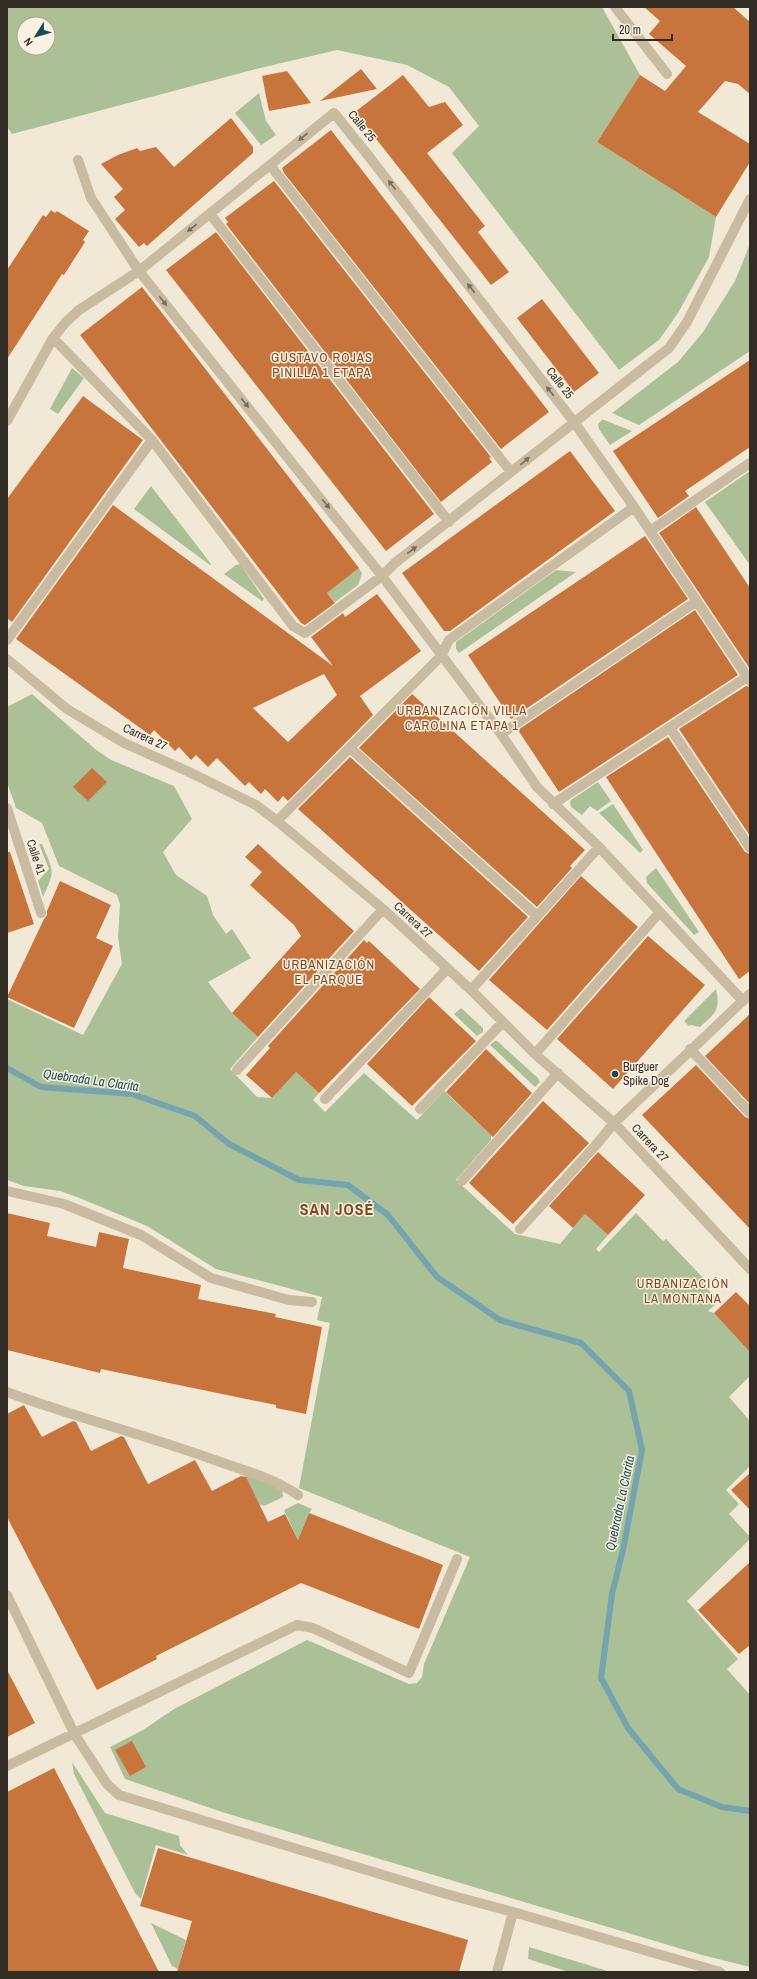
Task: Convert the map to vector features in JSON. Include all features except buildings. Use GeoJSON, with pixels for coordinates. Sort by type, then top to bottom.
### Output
{"type":"FeatureCollection","features":[{"type":"Feature","properties":{"kind":"street"},"geometry":{"type":"LineString","coordinates":[[615,7],[667,74]]}},
{"type":"Feature","properties":{"kind":"street","name":"Calle 25"},"geometry":{"type":"LineString","coordinates":[[270,165],[334,113],[574,422],[634,507],[749,679]]}},
{"type":"Feature","properties":{"kind":"street"},"geometry":{"type":"LineString","coordinates":[[78,160],[92,198],[139,271],[382,576],[500,734],[537,787],[599,847],[660,912],[746,997],[614,1122],[596,1145],[520,1229]]}},
{"type":"Feature","properties":{"kind":"street"},"geometry":{"type":"LineString","coordinates":[[7,421],[53,338],[65,323],[79,310],[139,271],[270,165],[511,472]]}},
{"type":"Feature","properties":{"kind":"street"},"geometry":{"type":"LineString","coordinates":[[53,338],[152,440],[293,626],[305,633],[382,576],[394,563],[449,522],[669,348],[687,322],[750,199]]}},
{"type":"Feature","properties":{"kind":"street"},"geometry":{"type":"LineString","coordinates":[[210,214],[449,522]]}},
{"type":"Feature","properties":{"kind":"street"},"geometry":{"type":"LineString","coordinates":[[7,640],[152,440]]}},
{"type":"Feature","properties":{"kind":"street"},"geometry":{"type":"LineString","coordinates":[[650,531],[750,463]]}},
{"type":"Feature","properties":{"kind":"street"},"geometry":{"type":"LineString","coordinates":[[277,821],[441,656],[449,640],[634,507]]}},
{"type":"Feature","properties":{"kind":"street"},"geometry":{"type":"LineString","coordinates":[[500,734],[697,601]]}},
{"type":"Feature","properties":{"kind":"street","name":"Carrera 27"},"geometry":{"type":"LineString","coordinates":[[7,658],[67,709],[124,743],[187,771],[256,805],[277,821],[383,909],[471,990],[535,1054],[614,1122],[750,1269]]}},
{"type":"Feature","properties":{"kind":"street"},"geometry":{"type":"LineString","coordinates":[[553,804],[749,679]]}},
{"type":"Feature","properties":{"kind":"street"},"geometry":{"type":"LineString","coordinates":[[670,728],[750,848]]}},
{"type":"Feature","properties":{"kind":"street"},"geometry":{"type":"LineString","coordinates":[[350,748],[537,916]]}},
{"type":"Feature","properties":{"kind":"street","name":"Calle 41"},"geometry":{"type":"LineString","coordinates":[[7,808],[41,913]]}},
{"type":"Feature","properties":{"kind":"street"},"geometry":{"type":"LineString","coordinates":[[471,990],[599,847]]}},
{"type":"Feature","properties":{"kind":"street"},"geometry":{"type":"LineString","coordinates":[[237,1070],[383,909]]}},
{"type":"Feature","properties":{"kind":"street"},"geometry":{"type":"LineString","coordinates":[[535,1054],[660,912]]}},
{"type":"Feature","properties":{"kind":"street"},"geometry":{"type":"LineString","coordinates":[[325,1099],[447,969]]}},
{"type":"Feature","properties":{"kind":"street"},"geometry":{"type":"LineString","coordinates":[[420,1109],[503,1022]]}},
{"type":"Feature","properties":{"kind":"street"},"geometry":{"type":"LineString","coordinates":[[690,1049],[750,1112]]}},
{"type":"Feature","properties":{"kind":"street"},"geometry":{"type":"LineString","coordinates":[[462,1182],[558,1074]]}},
{"type":"Feature","properties":{"kind":"street"},"geometry":{"type":"LineString","coordinates":[[7,1191],[64,1204],[141,1235],[211,1278],[288,1300],[312,1302]]}},
{"type":"Feature","properties":{"kind":"street"},"geometry":{"type":"LineString","coordinates":[[7,1392],[39,1404],[188,1450],[282,1484],[298,1495]]}},
{"type":"Feature","properties":{"kind":"street"},"geometry":{"type":"LineString","coordinates":[[7,1766],[75,1735],[297,1625],[313,1628],[409,1673],[457,1559]]}},
{"type":"Feature","properties":{"kind":"street"},"geometry":{"type":"LineString","coordinates":[[7,1596],[75,1735],[107,1784],[119,1795],[446,1894],[720,1972]]}},
{"type":"Feature","properties":{"kind":"street"},"geometry":{"type":"LineString","coordinates":[[497,1972],[513,1912]]}},
{"type":"Feature","properties":{"kind":"green space"},"geometry":{"type":"Polygon","coordinates":[[[7,7],[602,7],[640,75],[597,142],[716,217],[709,257],[678,313],[659,340],[619,370],[452,153],[479,126],[449,87],[407,65],[337,50],[256,69],[12,134],[7,127],[7,7]]]}},
{"type":"Feature","properties":{"kind":"green space"},"geometry":{"type":"Polygon","coordinates":[[[259,93],[266,121],[276,135],[261,145],[235,113],[259,93]]]}},
{"type":"Feature","properties":{"kind":"green space"},"geometry":{"type":"Polygon","coordinates":[[[750,244],[750,351],[639,425],[612,413],[678,362],[703,332],[735,281],[750,244]]]}},
{"type":"Feature","properties":{"kind":"green space"},"geometry":{"type":"Polygon","coordinates":[[[72,368],[84,378],[58,414],[50,409],[72,368]]]}},
{"type":"Feature","properties":{"kind":"green space"},"geometry":{"type":"Polygon","coordinates":[[[602,420],[632,431],[610,445],[599,429],[598,424],[602,420]]]}},
{"type":"Feature","properties":{"kind":"green space"},"geometry":{"type":"Polygon","coordinates":[[[750,471],[750,565],[705,502],[750,471]]]}},
{"type":"Feature","properties":{"kind":"green space"},"geometry":{"type":"Polygon","coordinates":[[[151,486],[211,564],[210,565],[134,509],[151,486]]]}},
{"type":"Feature","properties":{"kind":"green space"},"geometry":{"type":"Polygon","coordinates":[[[240,564],[264,599],[262,601],[224,574],[236,565],[240,564]]]}},
{"type":"Feature","properties":{"kind":"green space"},"geometry":{"type":"Polygon","coordinates":[[[359,568],[362,574],[358,585],[335,602],[327,593],[359,568]]]}},
{"type":"Feature","properties":{"kind":"green space"},"geometry":{"type":"Polygon","coordinates":[[[556,570],[576,572],[459,653],[456,649],[456,642],[556,570]]]}},
{"type":"Feature","properties":{"kind":"green space"},"geometry":{"type":"Polygon","coordinates":[[[32,694],[95,749],[111,760],[174,786],[192,819],[163,852],[176,875],[207,896],[213,915],[226,934],[232,929],[251,958],[208,982],[232,1013],[258,1037],[230,1069],[257,1097],[272,1098],[296,1072],[319,1093],[313,1100],[325,1112],[364,1073],[417,1120],[444,1091],[491,1135],[491,1140],[456,1180],[515,1234],[560,1244],[585,1214],[608,1235],[596,1249],[599,1252],[636,1213],[663,1241],[666,1239],[706,1281],[703,1284],[719,1301],[708,1311],[714,1313],[750,1351],[750,1376],[729,1397],[750,1421],[750,1466],[726,1490],[739,1504],[729,1514],[750,1537],[750,1539],[687,1601],[738,1659],[727,1669],[750,1695],[750,1967],[702,1955],[222,1812],[125,1779],[110,1747],[143,1730],[174,1709],[307,1640],[409,1684],[417,1683],[422,1677],[424,1664],[470,1557],[299,1488],[330,1323],[317,1320],[322,1297],[216,1269],[147,1226],[60,1191],[24,1186],[7,1180],[7,999],[83,1035],[122,964],[118,937],[120,904],[117,895],[59,866],[42,823],[16,808],[7,782],[7,707],[32,694]]]}},
{"type":"Feature","properties":{"kind":"green space"},"geometry":{"type":"Polygon","coordinates":[[[598,782],[611,801],[597,811],[590,806],[582,815],[571,807],[571,800],[598,782]]]}},
{"type":"Feature","properties":{"kind":"green space"},"geometry":{"type":"Polygon","coordinates":[[[613,804],[643,850],[640,853],[599,813],[613,804]]]}},
{"type":"Feature","properties":{"kind":"green space"},"geometry":{"type":"Polygon","coordinates":[[[39,844],[42,844],[52,870],[50,881],[43,897],[38,881],[49,869],[39,844]]]}},
{"type":"Feature","properties":{"kind":"green space"},"geometry":{"type":"Polygon","coordinates":[[[656,868],[699,932],[694,935],[647,883],[646,877],[656,868]]]}},
{"type":"Feature","properties":{"kind":"green space"},"geometry":{"type":"Polygon","coordinates":[[[716,989],[718,1002],[713,1015],[700,1027],[689,1026],[684,1021],[716,989]]]}},
{"type":"Feature","properties":{"kind":"green space"},"geometry":{"type":"Polygon","coordinates":[[[461,1008],[483,1028],[483,1032],[477,1036],[454,1014],[461,1008]]]}},
{"type":"Feature","properties":{"kind":"green space"},"geometry":{"type":"Polygon","coordinates":[[[497,1041],[538,1078],[540,1082],[535,1087],[490,1045],[497,1041]]]}},
{"type":"Feature","properties":{"kind":"green space"},"geometry":{"type":"Polygon","coordinates":[[[244,1474],[282,1489],[283,1497],[264,1506],[259,1504],[244,1474]]]}},
{"type":"Feature","properties":{"kind":"green space"},"geometry":{"type":"Polygon","coordinates":[[[298,1503],[312,1509],[298,1540],[284,1510],[298,1503]]]}},
{"type":"Feature","properties":{"kind":"green space"},"geometry":{"type":"Polygon","coordinates":[[[72,1762],[105,1813],[179,1836],[180,1845],[188,1855],[156,1845],[141,1899],[135,1893],[74,1774],[72,1762]]]}},
{"type":"Feature","properties":{"kind":"green space"},"geometry":{"type":"Polygon","coordinates":[[[151,1923],[186,1940],[178,1969],[172,1966],[151,1923]]]}},
{"type":"Feature","properties":{"kind":"green space"},"geometry":{"type":"Polygon","coordinates":[[[529,1947],[611,1972],[569,1972],[528,1959],[529,1947]]]}},
{"type":"Feature","properties":{"kind":"waterway","name":"Quebrada La Clarita"},"geometry":{"type":"LineString","coordinates":[[7,1068],[41,1087],[132,1094],[195,1116],[229,1144],[299,1180],[348,1185],[388,1215],[437,1277],[500,1320],[581,1343],[629,1391],[642,1450],[623,1550],[612,1594],[601,1678],[628,1728],[678,1789],[722,1807],[750,1811]]}},
{"type":"Feature","properties":{"kind":"place","name":"Burguer Spike Dog"},"geometry":{"type":"Point","coordinates":[615,1074]}},
{"type":"Feature","properties":{"kind":"district","name":"GUSTAVO ROJAS PINILLA 1 ETAPA"},"geometry":{"type":"Point","coordinates":[322,364]}},
{"type":"Feature","properties":{"kind":"district","name":"URBANIZACIÓN VILLA CAROLINA ETAPA 1"},"geometry":{"type":"Point","coordinates":[462,718]}},
{"type":"Feature","properties":{"kind":"district","name":"URBANIZACIÓN EL PARQUE"},"geometry":{"type":"Point","coordinates":[329,972]}},
{"type":"Feature","properties":{"kind":"district","name":"SAN JOSÉ"},"geometry":{"type":"Point","coordinates":[337,1209]}},
{"type":"Feature","properties":{"kind":"district","name":"URBANIZACIÓN LA MONTANA"},"geometry":{"type":"Point","coordinates":[683,1290]}}]}
